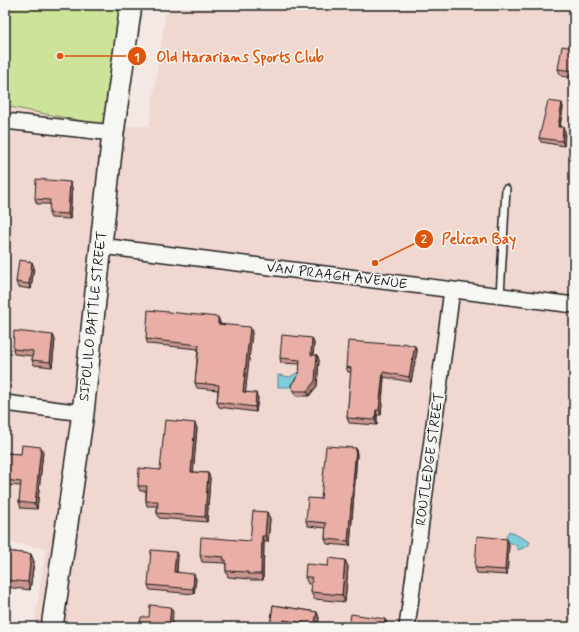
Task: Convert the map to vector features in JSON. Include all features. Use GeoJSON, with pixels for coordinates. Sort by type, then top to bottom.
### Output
{"type":"FeatureCollection","features":[{"type":"Feature","properties":{"kind":"main road","name":"SIPOLILO BATTLE STREET"},"geometry":{"type":"LineString","coordinates":[[52,627],[83,413],[113,133],[131,5]]}},
{"type":"Feature","properties":{"kind":"street"},"geometry":{"type":"LineString","coordinates":[[5,121],[113,133]]}},
{"type":"Feature","properties":{"kind":"street","name":"VAN PRAAGH AVENUE"},"geometry":{"type":"LineString","coordinates":[[101,246],[574,306]]}},
{"type":"Feature","properties":{"kind":"street","name":"ROUTLEDGE STREET"},"geometry":{"type":"LineString","coordinates":[[408,627],[452,290]]}},
{"type":"Feature","properties":{"kind":"street"},"geometry":{"type":"LineString","coordinates":[[5,403],[83,413]]}},
{"type":"Feature","properties":{"kind":"lane"},"geometry":{"type":"LineString","coordinates":[[500,296],[506,189]]}},
{"type":"Feature","properties":{"kind":"shaded area"},"geometry":{"type":"Polygon","coordinates":[[[167,5],[574,5],[574,627],[34,627],[46,548],[5,542],[5,106],[107,126],[149,126],[167,5]]]}},
{"type":"Feature","properties":{"kind":"green space"},"geometry":{"type":"Polygon","coordinates":[[[5,5],[121,5],[107,126],[5,106],[5,5]]]}},
{"type":"Feature","properties":{"kind":"water"},"geometry":{"type":"Polygon","coordinates":[[[302,370],[295,387],[278,387],[278,375],[290,377],[302,370]]]}},
{"type":"Feature","properties":{"kind":"water"},"geometry":{"type":"Polygon","coordinates":[[[509,531],[530,542],[528,546],[518,550],[517,546],[505,540],[509,531]]]}},
{"type":"Feature","properties":{"kind":"building"},"geometry":{"type":"Polygon","coordinates":[[[562,46],[574,48],[574,71],[558,69],[562,46]]]}},
{"type":"Feature","properties":{"kind":"building"},"geometry":{"type":"Polygon","coordinates":[[[548,101],[562,103],[558,127],[563,127],[562,141],[539,138],[548,101]]]}},
{"type":"Feature","properties":{"kind":"building"},"geometry":{"type":"Polygon","coordinates":[[[36,179],[70,182],[68,214],[49,213],[50,200],[35,199],[36,179]]]}},
{"type":"Feature","properties":{"kind":"building"},"geometry":{"type":"Polygon","coordinates":[[[19,260],[32,262],[29,284],[16,282],[19,260]]]}},
{"type":"Feature","properties":{"kind":"building"},"geometry":{"type":"Polygon","coordinates":[[[148,310],[218,317],[218,324],[250,327],[243,392],[256,393],[255,407],[217,402],[219,385],[195,383],[199,345],[146,339],[148,310]]]}},
{"type":"Feature","properties":{"kind":"building"},"geometry":{"type":"Polygon","coordinates":[[[14,331],[53,335],[50,362],[32,360],[33,351],[13,349],[14,331]]]}},
{"type":"Feature","properties":{"kind":"building"},"geometry":{"type":"Polygon","coordinates":[[[282,335],[312,338],[311,355],[317,355],[315,381],[307,391],[294,391],[291,385],[299,374],[300,360],[280,358],[282,335]]]}},
{"type":"Feature","properties":{"kind":"building"},"geometry":{"type":"Polygon","coordinates":[[[348,341],[402,345],[403,343],[415,346],[409,377],[383,372],[379,410],[376,410],[375,420],[347,418],[351,368],[346,367],[348,341]]]}},
{"type":"Feature","properties":{"kind":"building"},"geometry":{"type":"Polygon","coordinates":[[[165,420],[195,423],[191,472],[208,473],[205,517],[157,513],[158,501],[146,501],[147,486],[138,486],[139,468],[160,470],[165,420]]]}},
{"type":"Feature","properties":{"kind":"building"},"geometry":{"type":"Polygon","coordinates":[[[22,445],[41,447],[35,504],[19,502],[21,482],[5,480],[5,453],[21,454],[22,445]]]}},
{"type":"Feature","properties":{"kind":"building"},"geometry":{"type":"Polygon","coordinates":[[[326,446],[356,448],[348,541],[325,539],[326,523],[306,521],[308,498],[321,499],[326,446]]]}},
{"type":"Feature","properties":{"kind":"building"},"geometry":{"type":"Polygon","coordinates":[[[253,511],[267,512],[265,536],[262,536],[261,574],[226,571],[226,560],[223,560],[224,557],[200,555],[201,537],[250,541],[253,511]]]}},
{"type":"Feature","properties":{"kind":"building"},"geometry":{"type":"Polygon","coordinates":[[[477,536],[507,539],[505,570],[475,568],[477,536]]]}},
{"type":"Feature","properties":{"kind":"building"},"geometry":{"type":"Polygon","coordinates":[[[151,550],[176,552],[174,572],[194,574],[193,589],[148,585],[151,550]]]}},
{"type":"Feature","properties":{"kind":"building"},"geometry":{"type":"Polygon","coordinates":[[[5,551],[31,554],[28,582],[5,580],[5,551]]]}},
{"type":"Feature","properties":{"kind":"building"},"geometry":{"type":"Polygon","coordinates":[[[329,558],[345,560],[342,595],[311,592],[312,577],[305,577],[306,564],[328,566],[329,558]]]}},
{"type":"Feature","properties":{"kind":"building"},"geometry":{"type":"Polygon","coordinates":[[[150,605],[171,607],[169,627],[140,627],[141,617],[149,617],[150,605]]]}},
{"type":"Feature","properties":{"kind":"building"},"geometry":{"type":"Polygon","coordinates":[[[273,605],[317,612],[315,622],[337,624],[337,627],[314,627],[315,625],[284,620],[283,627],[270,627],[273,605]]]}},
{"type":"Feature","properties":{"kind":"building"},"geometry":{"type":"Polygon","coordinates":[[[351,614],[385,619],[385,627],[349,626],[351,614]]]}},
{"type":"Feature","properties":{"kind":"place","name":"Old Hararians Sports Club"},"geometry":{"type":"Point","coordinates":[60,56]}},
{"type":"Feature","properties":{"kind":"place","name":"Pelican Bay"},"geometry":{"type":"Point","coordinates":[375,263]}}]}
